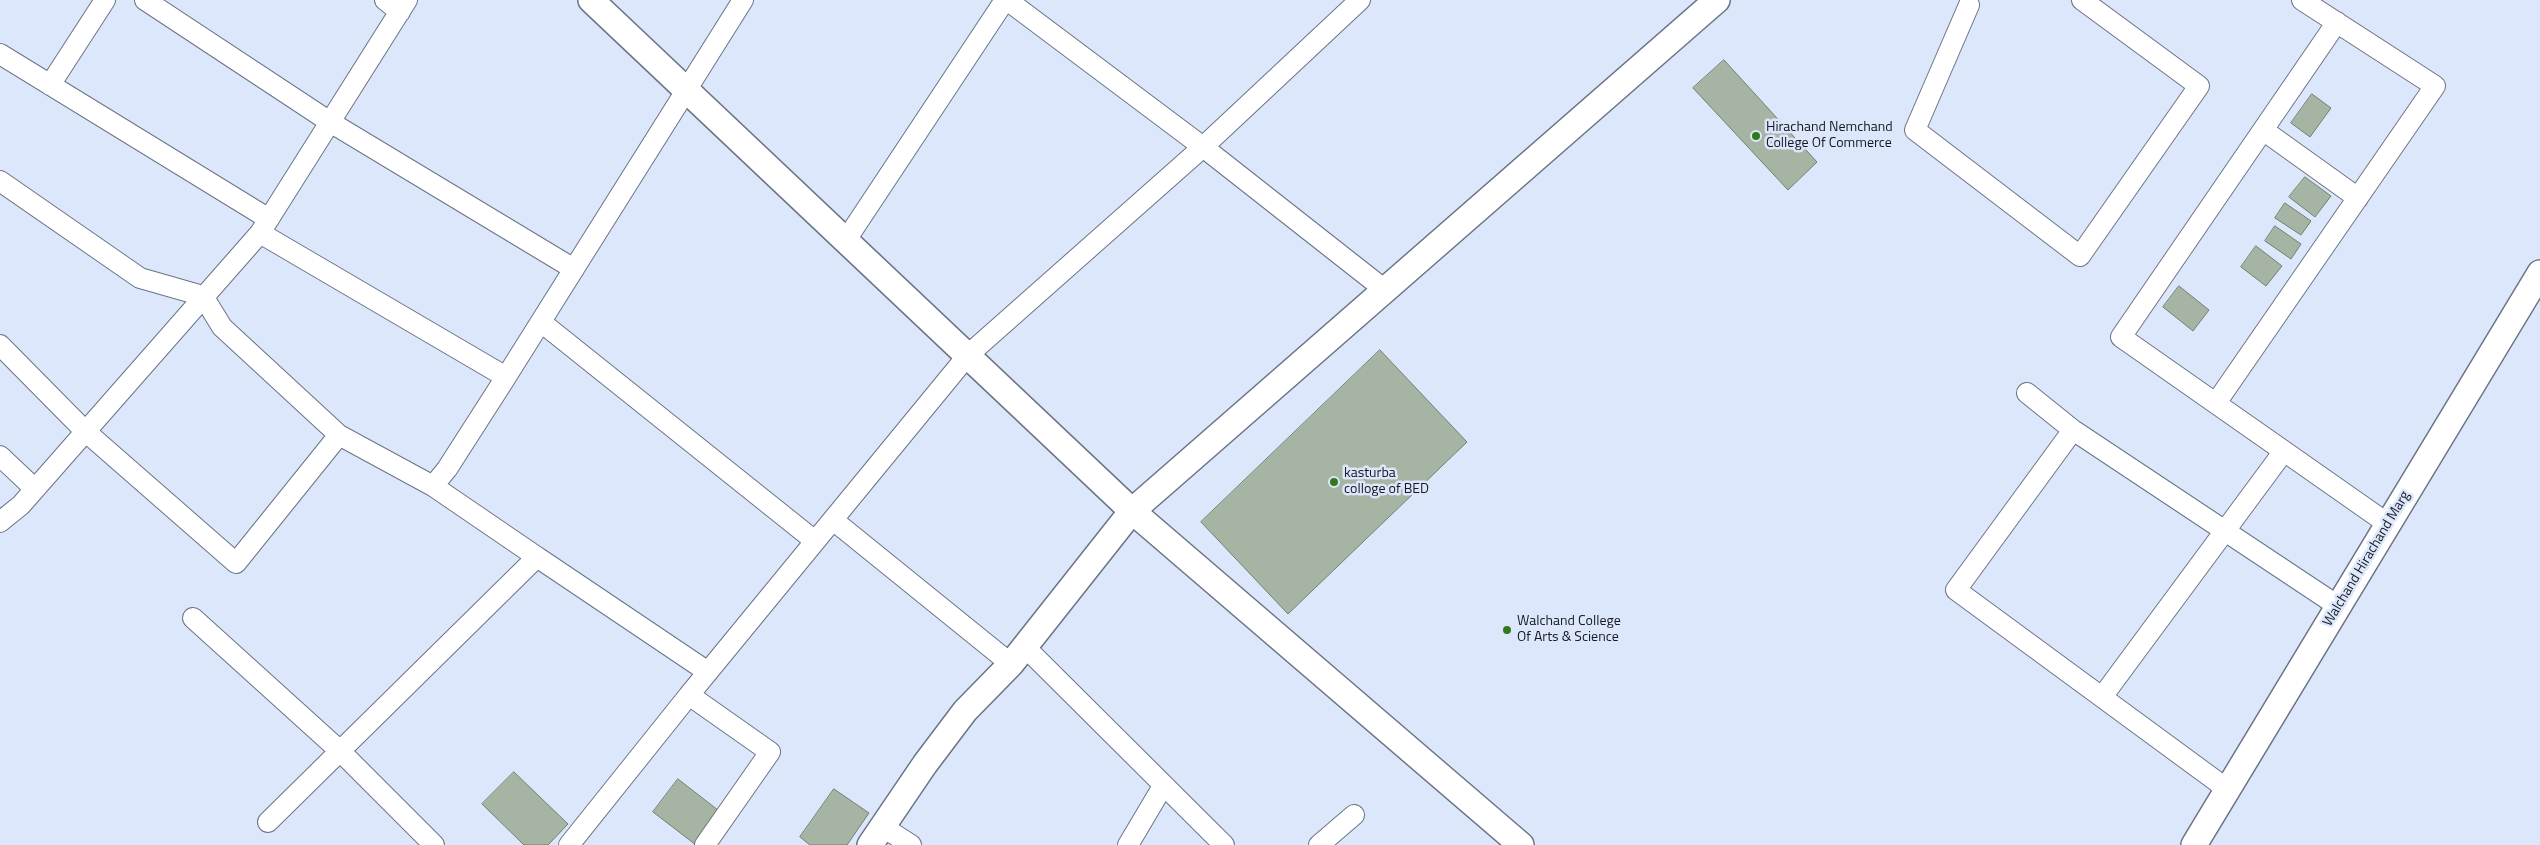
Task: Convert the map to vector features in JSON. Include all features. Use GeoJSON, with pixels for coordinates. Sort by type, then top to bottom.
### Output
{"type":"FeatureCollection","features":[{"type":"Feature","properties":{"kind":"street"},"geometry":{"type":"LineString","coordinates":[[50,85],[105,0]]}},
{"type":"Feature","properties":{"kind":"street"},"geometry":{"type":"LineString","coordinates":[[145,0],[330,122],[574,269]]}},
{"type":"Feature","properties":{"kind":"street"},"geometry":{"type":"LineString","coordinates":[[591,0],[1132,511],[1521,845]]}},
{"type":"Feature","properties":{"kind":"street"},"geometry":{"type":"LineString","coordinates":[[434,486],[447,469],[541,322],[743,0]]}},
{"type":"Feature","properties":{"kind":"street"},"geometry":{"type":"LineString","coordinates":[[846,240],[1006,0],[1203,147],[1385,290]]}},
{"type":"Feature","properties":{"kind":"street"},"geometry":{"type":"LineString","coordinates":[[569,845],[689,695],[968,355],[1203,147],[1360,0]]}},
{"type":"Feature","properties":{"kind":"street"},"geometry":{"type":"LineString","coordinates":[[911,845],[877,836],[925,764],[965,711],[1018,656],[1132,511],[1717,0]]}},
{"type":"Feature","properties":{"kind":"street"},"geometry":{"type":"LineString","coordinates":[[1969,5],[1915,130],[2080,256],[2199,86],[2082,0]]}},
{"type":"Feature","properties":{"kind":"street"},"geometry":{"type":"LineString","coordinates":[[2216,403],[2435,86],[2302,0]]}},
{"type":"Feature","properties":{"kind":"street"},"geometry":{"type":"LineString","coordinates":[[0,522],[21,505],[265,226],[330,122],[397,4]]}},
{"type":"Feature","properties":{"kind":"street"},"geometry":{"type":"LineString","coordinates":[[2336,22],[2122,337],[2388,524]]}},
{"type":"Feature","properties":{"kind":"street"},"geometry":{"type":"LineString","coordinates":[[0,54],[265,226],[506,377]]}},
{"type":"Feature","properties":{"kind":"street"},"geometry":{"type":"LineString","coordinates":[[2263,130],[2358,198]]}},
{"type":"Feature","properties":{"kind":"street"},"geometry":{"type":"LineString","coordinates":[[0,181],[140,278],[203,296],[222,327],[339,435],[434,486],[708,672]]}},
{"type":"Feature","properties":{"kind":"street","name":"Walchand Hirachand Marg"},"geometry":{"type":"LineString","coordinates":[[2194,845],[2540,273]]}},
{"type":"Feature","properties":{"kind":"street"},"geometry":{"type":"LineString","coordinates":[[541,322],[815,541]]}},
{"type":"Feature","properties":{"kind":"street"},"geometry":{"type":"LineString","coordinates":[[0,345],[85,431],[236,563],[339,435]]}},
{"type":"Feature","properties":{"kind":"street"},"geometry":{"type":"LineString","coordinates":[[2027,393],[2074,430],[2338,606]]}},
{"type":"Feature","properties":{"kind":"street"},"geometry":{"type":"LineString","coordinates":[[2074,430],[1956,590],[2228,789]]}},
{"type":"Feature","properties":{"kind":"street"},"geometry":{"type":"LineString","coordinates":[[2102,697],[2284,451]]}},
{"type":"Feature","properties":{"kind":"street"},"geometry":{"type":"LineString","coordinates":[[0,456],[36,488]]}},
{"type":"Feature","properties":{"kind":"street"},"geometry":{"type":"LineString","coordinates":[[833,520],[1018,656],[1163,786],[1224,845]]}},
{"type":"Feature","properties":{"kind":"street"},"geometry":{"type":"LineString","coordinates":[[268,822],[537,557]]}},
{"type":"Feature","properties":{"kind":"street"},"geometry":{"type":"LineString","coordinates":[[193,618],[340,751],[434,845]]}},
{"type":"Feature","properties":{"kind":"street"},"geometry":{"type":"LineString","coordinates":[[689,695],[770,752],[705,845]]}},
{"type":"Feature","properties":{"kind":"street"},"geometry":{"type":"LineString","coordinates":[[1128,845],[1163,786]]}},
{"type":"Feature","properties":{"kind":"street"},"geometry":{"type":"LineString","coordinates":[[1319,845],[1354,815]]}},
{"type":"Feature","properties":{"kind":"building"},"geometry":{"type":"Polygon","coordinates":[[[1724,60],[1817,162],[1788,190],[1693,88],[1724,60]]]}},
{"type":"Feature","properties":{"kind":"building"},"geometry":{"type":"Polygon","coordinates":[[[2312,94],[2331,108],[2310,137],[2291,123],[2312,94]]]}},
{"type":"Feature","properties":{"kind":"building"},"geometry":{"type":"Polygon","coordinates":[[[2305,177],[2331,196],[2315,217],[2289,197],[2305,177]]]}},
{"type":"Feature","properties":{"kind":"building"},"geometry":{"type":"Polygon","coordinates":[[[2285,203],[2311,221],[2301,235],[2275,218],[2285,203]]]}},
{"type":"Feature","properties":{"kind":"building"},"geometry":{"type":"Polygon","coordinates":[[[2275,226],[2301,244],[2291,259],[2265,241],[2275,226]]]}},
{"type":"Feature","properties":{"kind":"building"},"geometry":{"type":"Polygon","coordinates":[[[2256,246],[2282,266],[2266,286],[2241,267],[2256,246]]]}},
{"type":"Feature","properties":{"kind":"building"},"geometry":{"type":"Polygon","coordinates":[[[2179,286],[2209,310],[2193,331],[2163,307],[2179,286]]]}},
{"type":"Feature","properties":{"kind":"building","name":"kasturba colloge of BED"},"geometry":{"type":"Polygon","coordinates":[[[1380,350],[1467,442],[1288,614],[1201,522],[1380,350]]]}},
{"type":"Feature","properties":{"kind":"building"},"geometry":{"type":"Polygon","coordinates":[[[514,772],[568,824],[548,845],[524,845],[482,804],[514,772]]]}},
{"type":"Feature","properties":{"kind":"building"},"geometry":{"type":"Polygon","coordinates":[[[678,779],[723,814],[696,845],[653,812],[678,779]]]}},
{"type":"Feature","properties":{"kind":"building"},"geometry":{"type":"Polygon","coordinates":[[[834,789],[869,813],[847,845],[810,845],[800,837],[834,789]]]}},
{"type":"Feature","properties":{"kind":"place","name":"Hirachand Nemchand College Of Commerce"},"geometry":{"type":"Point","coordinates":[1756,136]}},
{"type":"Feature","properties":{"kind":"place","name":"kasturba colloge of BED"},"geometry":{"type":"Point","coordinates":[1334,482]}},
{"type":"Feature","properties":{"kind":"place","name":"Walchand College Of Arts & Science"},"geometry":{"type":"Point","coordinates":[1507,630]}}]}
